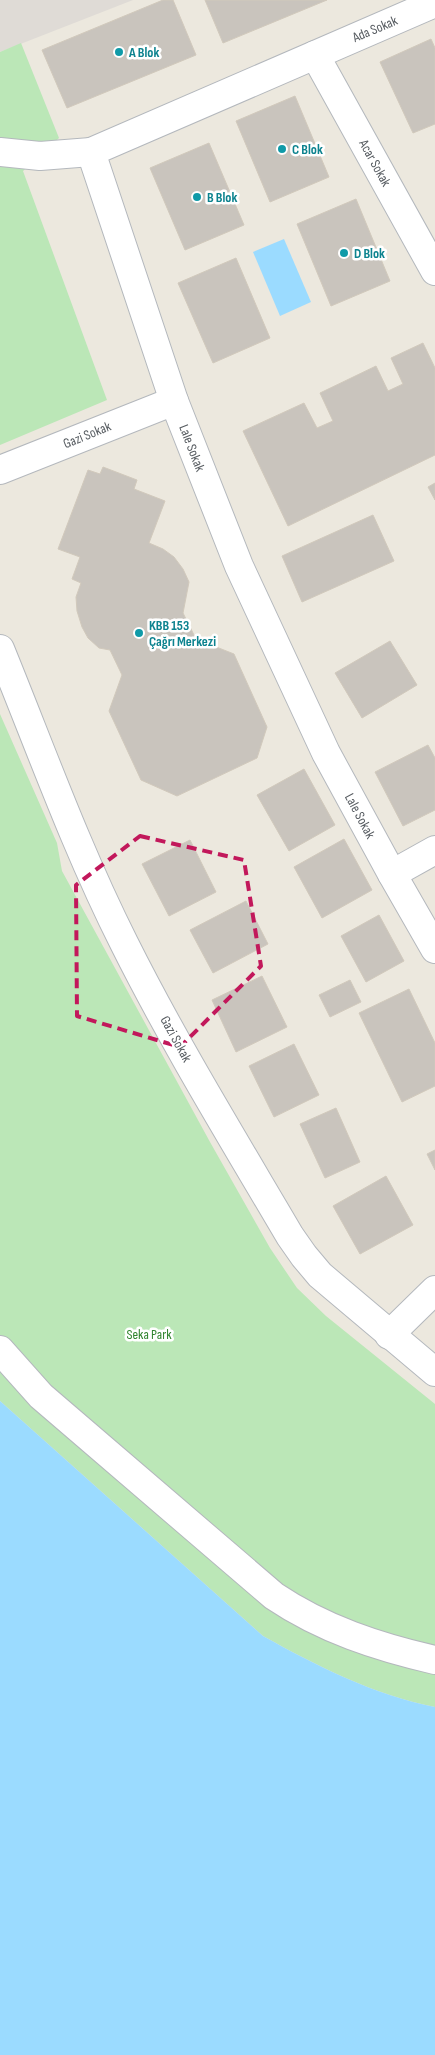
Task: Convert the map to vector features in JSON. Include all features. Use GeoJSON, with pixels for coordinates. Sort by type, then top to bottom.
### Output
{"type":"FeatureCollection","features":[{"type":"Feature","properties":{"kind":"street","name":"Ada Sokak"},"geometry":{"type":"LineString","coordinates":[[315,55],[435,2]]}},
{"type":"Feature","properties":{"kind":"street"},"geometry":{"type":"LineString","coordinates":[[0,152],[40,156],[91,152],[315,55]]}},
{"type":"Feature","properties":{"kind":"street","name":"Acar Sokak"},"geometry":{"type":"LineString","coordinates":[[315,55],[435,271]]}},
{"type":"Feature","properties":{"kind":"street","name":"Lale Sokak"},"geometry":{"type":"LineString","coordinates":[[91,152],[174,401],[239,566],[326,753],[435,949]]}},
{"type":"Feature","properties":{"kind":"street","name":"Gazi Sokak"},"geometry":{"type":"LineString","coordinates":[[0,470],[174,401]]}},
{"type":"Feature","properties":{"kind":"street","name":"Gazi Sokak"},"geometry":{"type":"LineString","coordinates":[[0,649],[89,869],[123,942],[181,1050],[304,1256],[320,1275],[435,1372]]}},
{"type":"Feature","properties":{"kind":"street"},"geometry":{"type":"LineString","coordinates":[[392,874],[435,850]]}},
{"type":"Feature","properties":{"kind":"street"},"geometry":{"type":"LineString","coordinates":[[389,1335],[435,1290]]}},
{"type":"Feature","properties":{"kind":"street"},"geometry":{"type":"LineString","coordinates":[[0,1350],[41,1396],[274,1596],[298,1612],[349,1635],[386,1649],[435,1660]]}},
{"type":"Feature","properties":{"kind":"highlighted area"},"geometry":{"type":"Polygon","coordinates":[[[140,836],[244,860],[261,966],[180,1047],[77,1016],[76,885],[140,836]]]}},
{"type":"Feature","properties":{"kind":"shaded area"},"geometry":{"type":"Polygon","coordinates":[[[0,0],[133,0],[0,52],[0,0]]]}},
{"type":"Feature","properties":{"kind":"green space"},"geometry":{"type":"Polygon","coordinates":[[[21,43],[59,138],[23,171],[107,400],[0,445],[0,52],[21,43]]]}},
{"type":"Feature","properties":{"kind":"green space","name":"Seka Park"},"geometry":{"type":"Polygon","coordinates":[[[0,714],[57,843],[62,871],[270,1248],[297,1288],[326,1316],[435,1404],[435,1707],[390,1695],[346,1678],[263,1636],[0,1401],[0,714]]]}},
{"type":"Feature","properties":{"kind":"water"},"geometry":{"type":"Polygon","coordinates":[[[284,239],[311,302],[280,316],[253,252],[284,239]]]}},
{"type":"Feature","properties":{"kind":"water"},"geometry":{"type":"Polygon","coordinates":[[[0,1401],[263,1636],[346,1678],[390,1695],[435,1707],[435,2055],[0,2055],[0,1401]]]}},
{"type":"Feature","properties":{"kind":"building","name":"A Blok"},"geometry":{"type":"Polygon","coordinates":[[[163,0],[173,0],[196,55],[67,108],[42,50],[163,0]]]}},
{"type":"Feature","properties":{"kind":"building"},"geometry":{"type":"Polygon","coordinates":[[[205,0],[327,0],[223,43],[205,0]]]}},
{"type":"Feature","properties":{"kind":"building"},"geometry":{"type":"Polygon","coordinates":[[[431,39],[435,48],[435,124],[413,133],[380,62],[431,39]]]}},
{"type":"Feature","properties":{"kind":"building","name":"C Blok"},"geometry":{"type":"Polygon","coordinates":[[[295,96],[329,177],[270,202],[236,121],[295,96]]]}},
{"type":"Feature","properties":{"kind":"building","name":"B Blok"},"geometry":{"type":"Polygon","coordinates":[[[209,143],[244,225],[185,250],[150,168],[209,143]]]}},
{"type":"Feature","properties":{"kind":"building","name":"D Blok"},"geometry":{"type":"Polygon","coordinates":[[[356,199],[390,281],[331,306],[297,224],[356,199]]]}},
{"type":"Feature","properties":{"kind":"building"},"geometry":{"type":"Polygon","coordinates":[[[236,258],[270,338],[213,363],[178,283],[236,258]]]}},
{"type":"Feature","properties":{"kind":"building"},"geometry":{"type":"Polygon","coordinates":[[[423,343],[435,368],[435,455],[288,526],[243,431],[304,403],[317,428],[333,421],[320,393],[376,366],[388,391],[403,384],[391,358],[423,343]]]}},
{"type":"Feature","properties":{"kind":"building","name":"KBB 153 Çağrı Merkezi"},"geometry":{"type":"Polygon","coordinates":[[[103,467],[137,480],[134,489],[165,501],[149,543],[163,549],[174,557],[183,569],[189,582],[183,613],[196,639],[234,654],[267,727],[257,758],[177,796],[141,780],[109,711],[122,675],[110,650],[99,648],[88,638],[77,611],[76,597],[81,583],[72,579],[80,557],[58,549],[88,470],[100,474],[103,467]]]}},
{"type":"Feature","properties":{"kind":"building"},"geometry":{"type":"Polygon","coordinates":[[[435,483],[435,500],[428,487],[435,483]]]}},
{"type":"Feature","properties":{"kind":"building"},"geometry":{"type":"Polygon","coordinates":[[[373,515],[394,561],[302,602],[282,556],[373,515]]]}},
{"type":"Feature","properties":{"kind":"building"},"geometry":{"type":"Polygon","coordinates":[[[390,641],[417,685],[362,718],[335,673],[390,641]]]}},
{"type":"Feature","properties":{"kind":"building"},"geometry":{"type":"Polygon","coordinates":[[[428,745],[435,758],[435,810],[403,826],[375,772],[428,745]]]}},
{"type":"Feature","properties":{"kind":"building"},"geometry":{"type":"Polygon","coordinates":[[[304,769],[335,825],[289,851],[257,795],[304,769]]]}},
{"type":"Feature","properties":{"kind":"building"},"geometry":{"type":"Polygon","coordinates":[[[344,839],[372,890],[322,918],[294,867],[344,839]]]}},
{"type":"Feature","properties":{"kind":"building"},"geometry":{"type":"Polygon","coordinates":[[[190,840],[216,892],[169,916],[142,864],[190,840]]]}},
{"type":"Feature","properties":{"kind":"building"},"geometry":{"type":"Polygon","coordinates":[[[246,901],[268,944],[213,973],[190,930],[246,901]]]}},
{"type":"Feature","properties":{"kind":"building"},"geometry":{"type":"Polygon","coordinates":[[[379,915],[404,961],[366,982],[341,936],[379,915]]]}},
{"type":"Feature","properties":{"kind":"building"},"geometry":{"type":"Polygon","coordinates":[[[262,976],[287,1027],[236,1052],[212,1000],[262,976]]]}},
{"type":"Feature","properties":{"kind":"building"},"geometry":{"type":"Polygon","coordinates":[[[350,980],[361,1002],[330,1017],[319,995],[350,980]]]}},
{"type":"Feature","properties":{"kind":"building"},"geometry":{"type":"Polygon","coordinates":[[[409,989],[435,1043],[435,1086],[402,1102],[359,1013],[409,989]]]}},
{"type":"Feature","properties":{"kind":"building"},"geometry":{"type":"Polygon","coordinates":[[[294,1044],[319,1095],[274,1117],[249,1066],[294,1044]]]}},
{"type":"Feature","properties":{"kind":"building"},"geometry":{"type":"Polygon","coordinates":[[[336,1108],[360,1162],[325,1178],[300,1124],[336,1108]]]}},
{"type":"Feature","properties":{"kind":"building"},"geometry":{"type":"Polygon","coordinates":[[[435,1150],[435,1170],[427,1154],[435,1150]]]}},
{"type":"Feature","properties":{"kind":"building"},"geometry":{"type":"Polygon","coordinates":[[[386,1176],[413,1225],[360,1254],[333,1206],[386,1176]]]}},
{"type":"Feature","properties":{"kind":"place","name":"A Blok"},"geometry":{"type":"Point","coordinates":[119,52]}},
{"type":"Feature","properties":{"kind":"place","name":"C Blok"},"geometry":{"type":"Point","coordinates":[282,149]}},
{"type":"Feature","properties":{"kind":"place","name":"B Blok"},"geometry":{"type":"Point","coordinates":[197,197]}},
{"type":"Feature","properties":{"kind":"place","name":"D Blok"},"geometry":{"type":"Point","coordinates":[344,253]}},
{"type":"Feature","properties":{"kind":"place","name":"KBB 153 Çağrı Merkezi"},"geometry":{"type":"Point","coordinates":[139,633]}}]}
